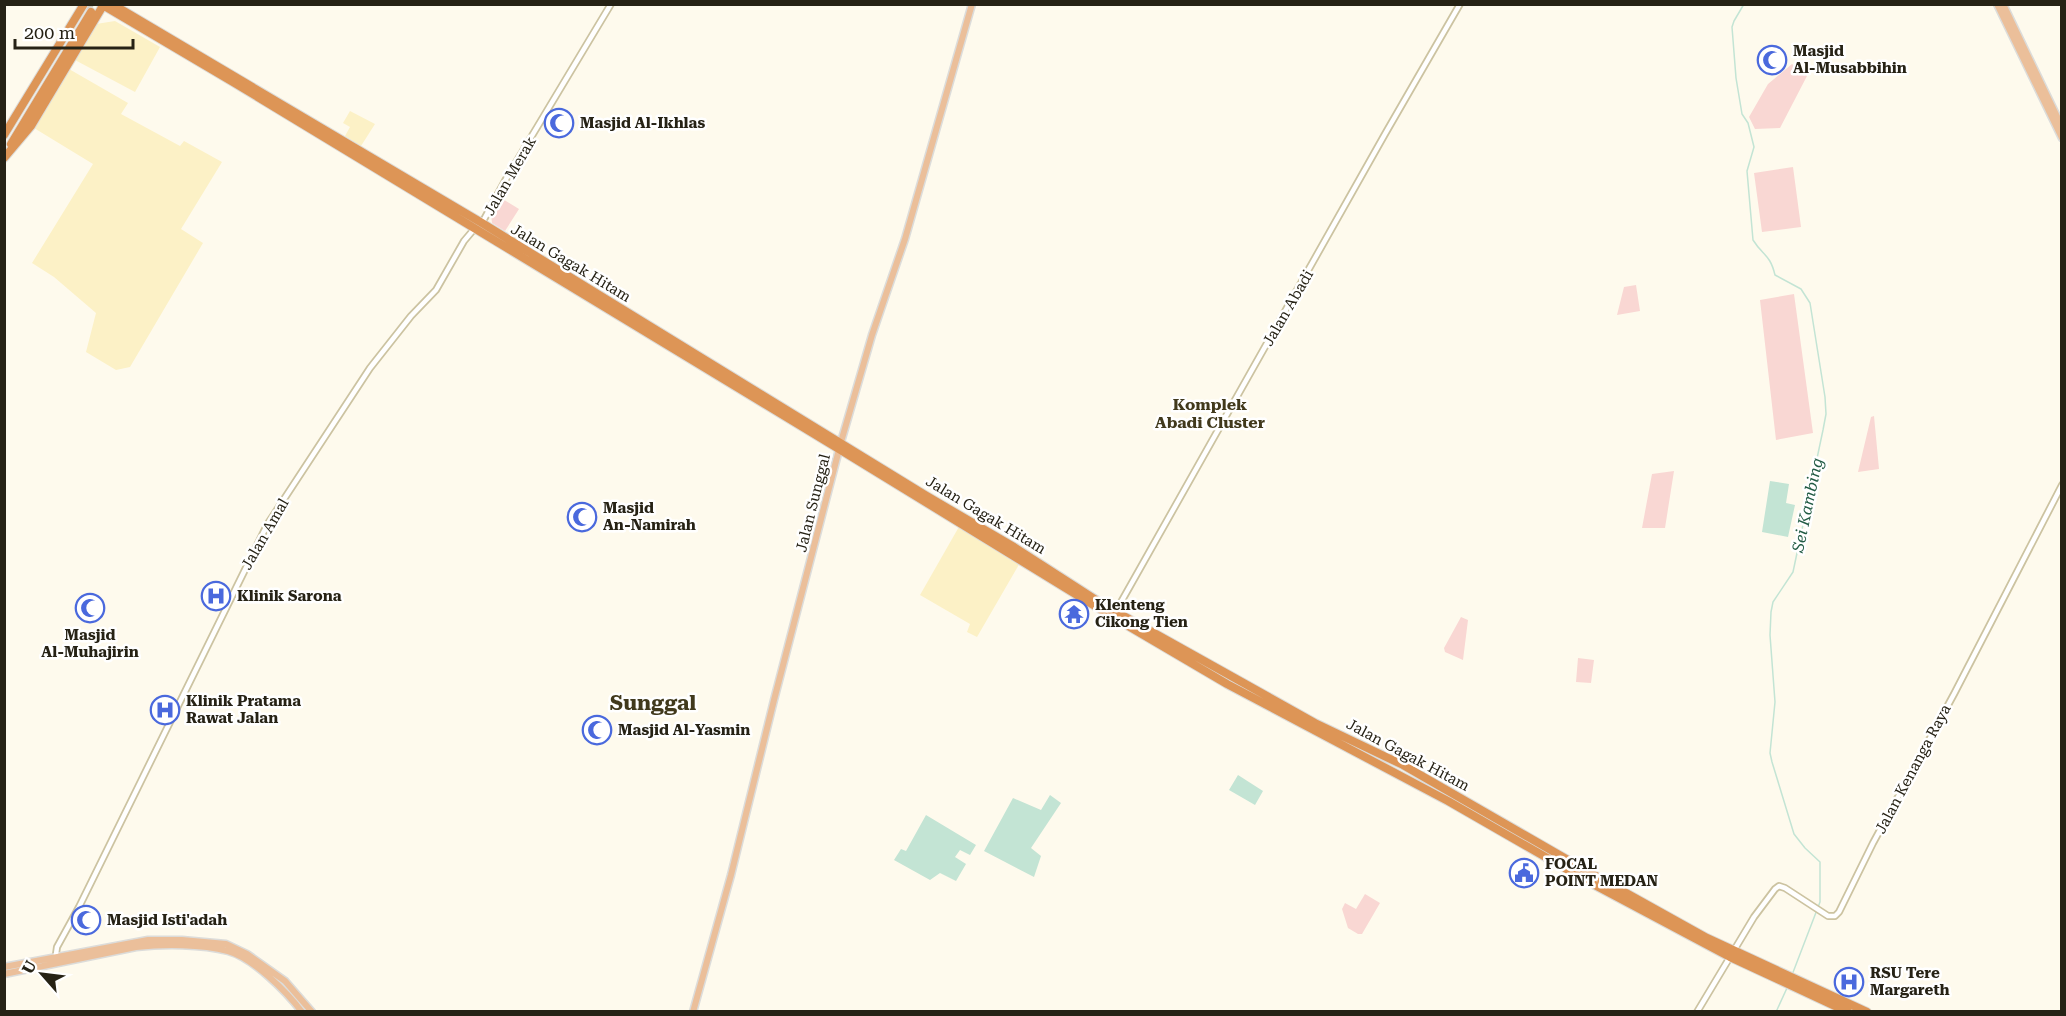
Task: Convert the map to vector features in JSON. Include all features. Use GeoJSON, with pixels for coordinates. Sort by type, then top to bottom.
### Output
{"type":"FeatureCollection","features":[{"type":"Feature","properties":{"kind":"highway"},"geometry":{"type":"LineString","coordinates":[[4,135],[73,21],[80,4]]}},
{"type":"Feature","properties":{"kind":"highway","name":"Jalan Gagak Hitam"},"geometry":{"type":"LineString","coordinates":[[112,4],[130,18],[233,82],[478,226],[1057,578],[1315,723],[1403,765],[1601,884]]}},
{"type":"Feature","properties":{"kind":"highway"},"geometry":{"type":"LineString","coordinates":[[121,4],[130,18]]}},
{"type":"Feature","properties":{"kind":"highway"},"geometry":{"type":"LineString","coordinates":[[4,158],[31,126],[103,5]]}},
{"type":"Feature","properties":{"kind":"highway","name":"Jalan Gagak Hitam"},"geometry":{"type":"LineString","coordinates":[[103,5],[130,18]]}},
{"type":"Feature","properties":{"kind":"highway"},"geometry":{"type":"LineString","coordinates":[[73,21],[88,9]]}},
{"type":"Feature","properties":{"kind":"highway"},"geometry":{"type":"LineString","coordinates":[[4,145],[88,9]]}},
{"type":"Feature","properties":{"kind":"highway"},"geometry":{"type":"LineString","coordinates":[[4,153],[21,130],[88,9]]}},
{"type":"Feature","properties":{"kind":"highway"},"geometry":{"type":"LineString","coordinates":[[90,28],[98,19],[108,15],[130,18]]}},
{"type":"Feature","properties":{"kind":"highway","name":"Jalan Gagak Hitam"},"geometry":{"type":"LineString","coordinates":[[1057,578],[1113,617],[1227,684],[1731,954],[1789,980],[1848,1011]]}},
{"type":"Feature","properties":{"kind":"highway","name":"Jalan Gagak Hitam"},"geometry":{"type":"LineString","coordinates":[[1800,986],[1867,1011]]}},
{"type":"Feature","properties":{"kind":"main road","name":"Jalan Sunggal"},"geometry":{"type":"LineString","coordinates":[[693,1011],[731,875],[840,446],[875,324],[901,251],[972,4]]}},
{"type":"Feature","properties":{"kind":"main road"},"geometry":{"type":"LineString","coordinates":[[1998,4],[2061,138]]}},
{"type":"Feature","properties":{"kind":"main road"},"geometry":{"type":"LineString","coordinates":[[2003,4],[2061,127]]}},
{"type":"Feature","properties":{"kind":"main road"},"geometry":{"type":"LineString","coordinates":[[191,944],[228,951],[240,956],[282,987],[302,1011]]}},
{"type":"Feature","properties":{"kind":"main road"},"geometry":{"type":"LineString","coordinates":[[4,967],[154,945],[226,944],[247,954],[285,981],[312,1011]]}},
{"type":"Feature","properties":{"kind":"main road"},"geometry":{"type":"LineString","coordinates":[[4,974],[55,960]]}},
{"type":"Feature","properties":{"kind":"street","name":"Jalan Merak"},"geometry":{"type":"LineString","coordinates":[[478,226],[611,4]]}},
{"type":"Feature","properties":{"kind":"street","name":"Jalan Abadi"},"geometry":{"type":"LineString","coordinates":[[1116,611],[1460,4]]}},
{"type":"Feature","properties":{"kind":"street","name":"Jalan Amal"},"geometry":{"type":"LineString","coordinates":[[55,960],[57,947],[79,907],[267,525],[357,386],[411,316],[436,290],[464,241],[478,226]]}},
{"type":"Feature","properties":{"kind":"street","name":"Jalan Kenanga Raya"},"geometry":{"type":"LineString","coordinates":[[1731,954],[1754,916],[1779,886],[1824,914],[1835,916],[1843,907],[1873,843],[1954,694],[2061,485]]}},
{"type":"Feature","properties":{"kind":"street"},"geometry":{"type":"LineString","coordinates":[[1697,1011],[1731,954]]}},
{"type":"Feature","properties":{"kind":"shaded area"},"geometry":{"type":"Polygon","coordinates":[[[115,21],[160,47],[135,92],[75,60],[96,24],[115,21]]]}},
{"type":"Feature","properties":{"kind":"shaded area"},"geometry":{"type":"Polygon","coordinates":[[[1792,64],[1807,76],[1780,128],[1755,129],[1749,117],[1768,84],[1792,64]]]}},
{"type":"Feature","properties":{"kind":"shaded area"},"geometry":{"type":"Polygon","coordinates":[[[69,69],[128,103],[121,114],[180,146],[184,141],[222,162],[181,229],[203,243],[130,367],[116,370],[86,352],[96,313],[54,277],[32,263],[93,164],[34,128],[69,69]]]}},
{"type":"Feature","properties":{"kind":"shaded area"},"geometry":{"type":"Polygon","coordinates":[[[350,111],[375,124],[361,146],[345,136],[350,127],[343,123],[350,111]]]}},
{"type":"Feature","properties":{"kind":"shaded area"},"geometry":{"type":"Polygon","coordinates":[[[1793,167],[1801,227],[1762,232],[1754,173],[1793,167]]]}},
{"type":"Feature","properties":{"kind":"shaded area"},"geometry":{"type":"Polygon","coordinates":[[[501,198],[519,209],[505,231],[492,223],[491,214],[501,198]]]}},
{"type":"Feature","properties":{"kind":"shaded area"},"geometry":{"type":"Polygon","coordinates":[[[1636,285],[1640,311],[1617,315],[1624,287],[1636,285]]]}},
{"type":"Feature","properties":{"kind":"shaded area"},"geometry":{"type":"Polygon","coordinates":[[[1794,294],[1813,433],[1776,440],[1760,300],[1794,294]]]}},
{"type":"Feature","properties":{"kind":"shaded area"},"geometry":{"type":"Polygon","coordinates":[[[1874,416],[1879,469],[1858,472],[1871,417],[1874,416]]]}},
{"type":"Feature","properties":{"kind":"shaded area"},"geometry":{"type":"Polygon","coordinates":[[[1674,471],[1665,528],[1642,528],[1652,474],[1674,471]]]}},
{"type":"Feature","properties":{"kind":"shaded area"},"geometry":{"type":"Polygon","coordinates":[[[1770,481],[1789,484],[1786,503],[1795,505],[1788,537],[1762,532],[1770,481]]]}},
{"type":"Feature","properties":{"kind":"shaded area"},"geometry":{"type":"Polygon","coordinates":[[[960,525],[1021,561],[977,637],[967,632],[970,624],[920,595],[960,525]]]}},
{"type":"Feature","properties":{"kind":"shaded area"},"geometry":{"type":"Polygon","coordinates":[[[1461,617],[1468,620],[1463,660],[1445,652],[1444,648],[1461,617]]]}},
{"type":"Feature","properties":{"kind":"shaded area"},"geometry":{"type":"Polygon","coordinates":[[[1578,658],[1594,660],[1591,683],[1576,682],[1578,658]]]}},
{"type":"Feature","properties":{"kind":"shaded area"},"geometry":{"type":"Polygon","coordinates":[[[1238,775],[1263,791],[1255,805],[1229,790],[1238,775]]]}},
{"type":"Feature","properties":{"kind":"shaded area"},"geometry":{"type":"Polygon","coordinates":[[[1050,795],[1061,803],[1031,848],[1041,856],[1034,877],[984,851],[1013,798],[1041,810],[1050,795]]]}},
{"type":"Feature","properties":{"kind":"shaded area"},"geometry":{"type":"Polygon","coordinates":[[[926,815],[976,845],[970,855],[960,850],[955,857],[966,864],[956,881],[940,873],[930,880],[894,860],[901,849],[906,851],[926,815]]]}},
{"type":"Feature","properties":{"kind":"shaded area"},"geometry":{"type":"Polygon","coordinates":[[[1365,894],[1380,903],[1362,934],[1358,934],[1348,928],[1342,909],[1345,903],[1356,909],[1365,894]]]}},
{"type":"Feature","properties":{"kind":"waterway","name":"Sei Kambing"},"geometry":{"type":"LineString","coordinates":[[1744,4],[1732,27],[1736,78],[1742,114],[1748,123],[1754,147],[1747,171],[1753,240],[1768,259],[1775,275],[1801,289],[1810,303],[1826,414],[1793,572],[1773,602],[1771,612],[1770,635],[1775,702],[1770,753],[1794,834],[1820,862],[1820,902],[1792,975]]}},
{"type":"Feature","properties":{"kind":"waterway","name":"Sei Kambing"},"geometry":{"type":"LineString","coordinates":[[1776,1012],[1787,988]]}},
{"type":"Feature","properties":{"kind":"tunnel"},"geometry":{"type":"LineString","coordinates":[[87,10],[90,4]]}},
{"type":"Feature","properties":{"kind":"place","name":"Masjid Al-Musabbihin"},"geometry":{"type":"Point","coordinates":[1772,60]}},
{"type":"Feature","properties":{"kind":"place","name":"Masjid Al-Ikhlas"},"geometry":{"type":"Point","coordinates":[559,123]}},
{"type":"Feature","properties":{"kind":"place","name":"Masjid An-Namirah"},"geometry":{"type":"Point","coordinates":[582,517]}},
{"type":"Feature","properties":{"kind":"place","name":"Klinik Sarona"},"geometry":{"type":"Point","coordinates":[216,596]}},
{"type":"Feature","properties":{"kind":"place","name":"Masjid Al-Muhajirin"},"geometry":{"type":"Point","coordinates":[90,608]}},
{"type":"Feature","properties":{"kind":"place","name":"Klenteng Cikong Tien"},"geometry":{"type":"Point","coordinates":[1074,614]}},
{"type":"Feature","properties":{"kind":"place","name":"Klinik Pratama Rawat Jalan"},"geometry":{"type":"Point","coordinates":[165,710]}},
{"type":"Feature","properties":{"kind":"place","name":"Masjid Al-Yasmin"},"geometry":{"type":"Point","coordinates":[597,730]}},
{"type":"Feature","properties":{"kind":"place","name":"FOCAL POINT MEDAN"},"geometry":{"type":"Point","coordinates":[1524,873]}},
{"type":"Feature","properties":{"kind":"place","name":"Masjid Isti'adah"},"geometry":{"type":"Point","coordinates":[86,920]}},
{"type":"Feature","properties":{"kind":"place","name":"RSU Tere Margareth"},"geometry":{"type":"Point","coordinates":[1849,982]}},
{"type":"Feature","properties":{"kind":"district","name":"Komplek Abadi Cluster"},"geometry":{"type":"Point","coordinates":[1210,413]}},
{"type":"Feature","properties":{"kind":"district","name":"Sunggal"},"geometry":{"type":"Point","coordinates":[653,703]}}]}
